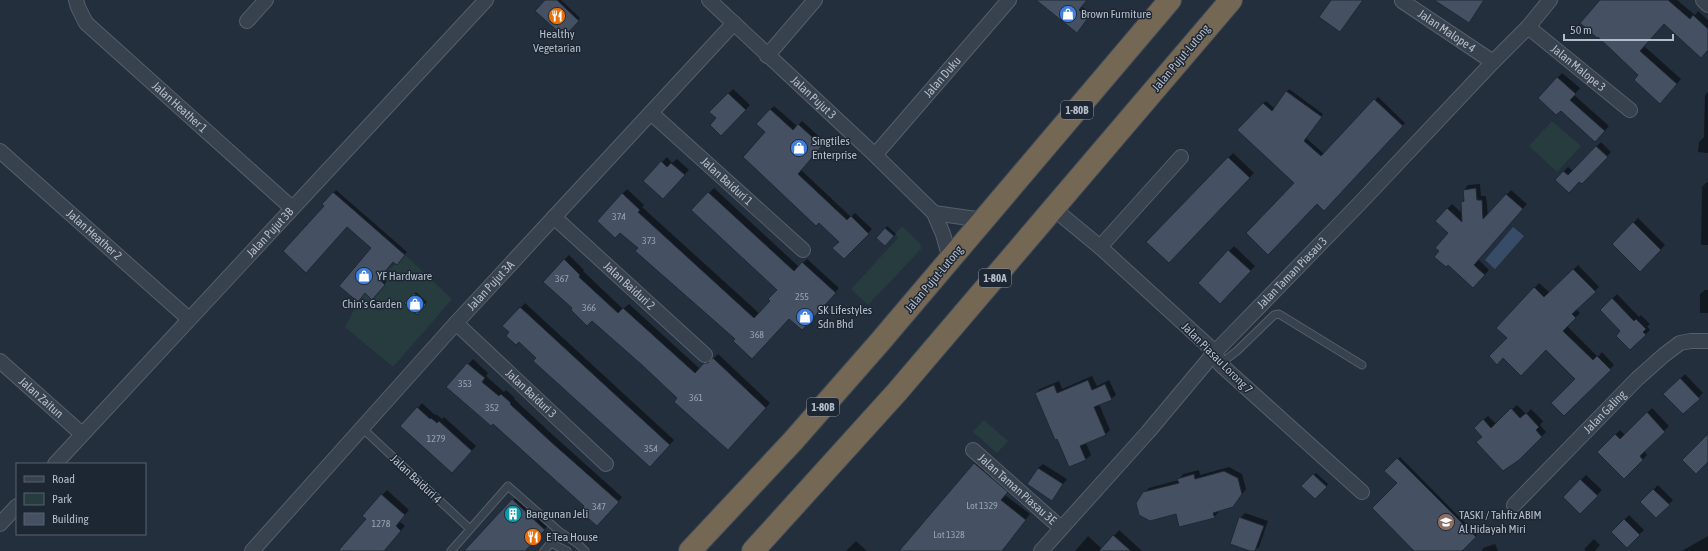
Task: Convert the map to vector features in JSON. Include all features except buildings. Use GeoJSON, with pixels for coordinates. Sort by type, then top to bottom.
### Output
{"type":"FeatureCollection","features":[{"type":"Feature","properties":{"kind":"highway","name":"Jalan Pujut-Lutong"},"geometry":{"type":"LineString","coordinates":[[690,551],[794,441],[1170,0]]}},
{"type":"Feature","properties":{"kind":"highway","name":"Jalan Pujut-Lutong"},"geometry":{"type":"LineString","coordinates":[[753,551],[897,392],[1231,0]]}},
{"type":"Feature","properties":{"kind":"street","name":"Jalan Heather 1"},"geometry":{"type":"LineString","coordinates":[[76,0],[86,23],[292,208]]}},
{"type":"Feature","properties":{"kind":"street"},"geometry":{"type":"LineString","coordinates":[[248,21],[266,0]]}},
{"type":"Feature","properties":{"kind":"street","name":"Jalan Pujut 3B"},"geometry":{"type":"LineString","coordinates":[[56,463],[486,0]]}},
{"type":"Feature","properties":{"kind":"street","name":"Jalan Pujut 3"},"geometry":{"type":"LineString","coordinates":[[709,0],[767,56],[875,155],[934,213],[943,234],[950,259]]}},
{"type":"Feature","properties":{"kind":"street"},"geometry":{"type":"LineString","coordinates":[[767,56],[815,0]]}},
{"type":"Feature","properties":{"kind":"street","name":"Jalan Duku"},"geometry":{"type":"LineString","coordinates":[[875,155],[1009,0]]}},
{"type":"Feature","properties":{"kind":"street","name":"Jalan Taman Piasau 3"},"geometry":{"type":"LineString","coordinates":[[1041,551],[1148,432],[1361,202],[1528,27],[1550,0]]}},
{"type":"Feature","properties":{"kind":"street"},"geometry":{"type":"LineString","coordinates":[[1704,0],[1708,4]]}},
{"type":"Feature","properties":{"kind":"street","name":"Jalan Malope 4"},"geometry":{"type":"LineString","coordinates":[[1402,1],[1493,62]]}},
{"type":"Feature","properties":{"kind":"street","name":"Jalan Pujut 3A"},"geometry":{"type":"LineString","coordinates":[[252,551],[456,323],[734,23]]}},
{"type":"Feature","properties":{"kind":"street","name":"Jalan Malope 3"},"geometry":{"type":"LineString","coordinates":[[1528,27],[1630,110]]}},
{"type":"Feature","properties":{"kind":"street","name":"Jalan Baiduri 1"},"geometry":{"type":"LineString","coordinates":[[652,113],[803,250]]}},
{"type":"Feature","properties":{"kind":"street","name":"Jalan Heather 2"},"geometry":{"type":"LineString","coordinates":[[0,151],[189,319]]}},
{"type":"Feature","properties":{"kind":"street"},"geometry":{"type":"LineString","coordinates":[[1100,247],[1182,157]]}},
{"type":"Feature","properties":{"kind":"street","name":"Jalan Piasau Lorong 7"},"geometry":{"type":"LineString","coordinates":[[1054,209],[1100,247],[1362,492]]}},
{"type":"Feature","properties":{"kind":"street"},"geometry":{"type":"LineString","coordinates":[[934,213],[983,220]]}},
{"type":"Feature","properties":{"kind":"street","name":"Jalan Baiduri 2"},"geometry":{"type":"LineString","coordinates":[[554,217],[705,355]]}},
{"type":"Feature","properties":{"kind":"street","name":"Jalan Baiduri 3"},"geometry":{"type":"LineString","coordinates":[[456,323],[606,464]]}},
{"type":"Feature","properties":{"kind":"street","name":"Jalan Galing"},"geometry":{"type":"LineString","coordinates":[[1514,505],[1664,354],[1680,343],[1690,341],[1708,341]]}},
{"type":"Feature","properties":{"kind":"street","name":"Jalan Zaitun"},"geometry":{"type":"LineString","coordinates":[[0,361],[82,434]]}},
{"type":"Feature","properties":{"kind":"street","name":"Jalan Taman Piasau 3E"},"geometry":{"type":"LineString","coordinates":[[973,450],[1061,528]]}},
{"type":"Feature","properties":{"kind":"street"},"geometry":{"type":"LineString","coordinates":[[0,524],[16,507]]}},
{"type":"Feature","properties":{"kind":"lane"},"geometry":{"type":"LineString","coordinates":[[1218,358],[1237,351],[1274,315],[1279,314],[1362,364]]}},
{"type":"Feature","properties":{"kind":"lane","name":"Jalan Baiduri 4"},"geometry":{"type":"LineString","coordinates":[[362,428],[470,529]]}},
{"type":"Feature","properties":{"kind":"lane"},"geometry":{"type":"LineString","coordinates":[[451,551],[508,486],[560,532],[578,544],[585,551]]}},
{"type":"Feature","properties":{"kind":"lane"},"geometry":{"type":"LineString","coordinates":[[544,551],[560,532]]}},
{"type":"Feature","properties":{"kind":"lane"},"geometry":{"type":"LineString","coordinates":[[552,543],[567,551]]}},
{"type":"Feature","properties":{"kind":"green space"},"geometry":{"type":"Polygon","coordinates":[[[1552,121],[1581,146],[1557,172],[1529,146],[1552,121]]]}},
{"type":"Feature","properties":{"kind":"green space"},"geometry":{"type":"Polygon","coordinates":[[[902,226],[920,243],[921,249],[868,305],[851,289],[898,238],[895,234],[902,226]]]}},
{"type":"Feature","properties":{"kind":"green space"},"geometry":{"type":"Polygon","coordinates":[[[405,255],[452,299],[393,367],[345,327],[358,302],[365,293],[373,300],[385,285],[379,279],[405,255]]]}},
{"type":"Feature","properties":{"kind":"green space"},"geometry":{"type":"Polygon","coordinates":[[[984,420],[1008,441],[997,453],[973,432],[984,420]]]}},
{"type":"Feature","properties":{"kind":"water"},"geometry":{"type":"Polygon","coordinates":[[[1513,227],[1524,236],[1495,269],[1485,260],[1513,227]]]}},
{"type":"Feature","properties":{"kind":"place","name":"Brown Furniture"},"geometry":{"type":"Point","coordinates":[1068,14]}},
{"type":"Feature","properties":{"kind":"place","name":"Healthy Vegetarian"},"geometry":{"type":"Point","coordinates":[557,16]}},
{"type":"Feature","properties":{"kind":"place","name":"Singtiles Enterprise"},"geometry":{"type":"Point","coordinates":[799,148]}},
{"type":"Feature","properties":{"kind":"place","name":"YF Hardware"},"geometry":{"type":"Point","coordinates":[364,276]}},
{"type":"Feature","properties":{"kind":"place","name":"Chin's Garden"},"geometry":{"type":"Point","coordinates":[415,304]}},
{"type":"Feature","properties":{"kind":"place","name":"SK Lifestyles Sdn Bhd"},"geometry":{"type":"Point","coordinates":[805,317]}},
{"type":"Feature","properties":{"kind":"place","name":"Bangunan Jeli"},"geometry":{"type":"Point","coordinates":[513,514]}},
{"type":"Feature","properties":{"kind":"place","name":"TASKI / Tahfiz ABIM Al Hidayah Miri"},"geometry":{"type":"Point","coordinates":[1446,522]}},
{"type":"Feature","properties":{"kind":"place","name":"E Tea House"},"geometry":{"type":"Point","coordinates":[533,537]}}]}
